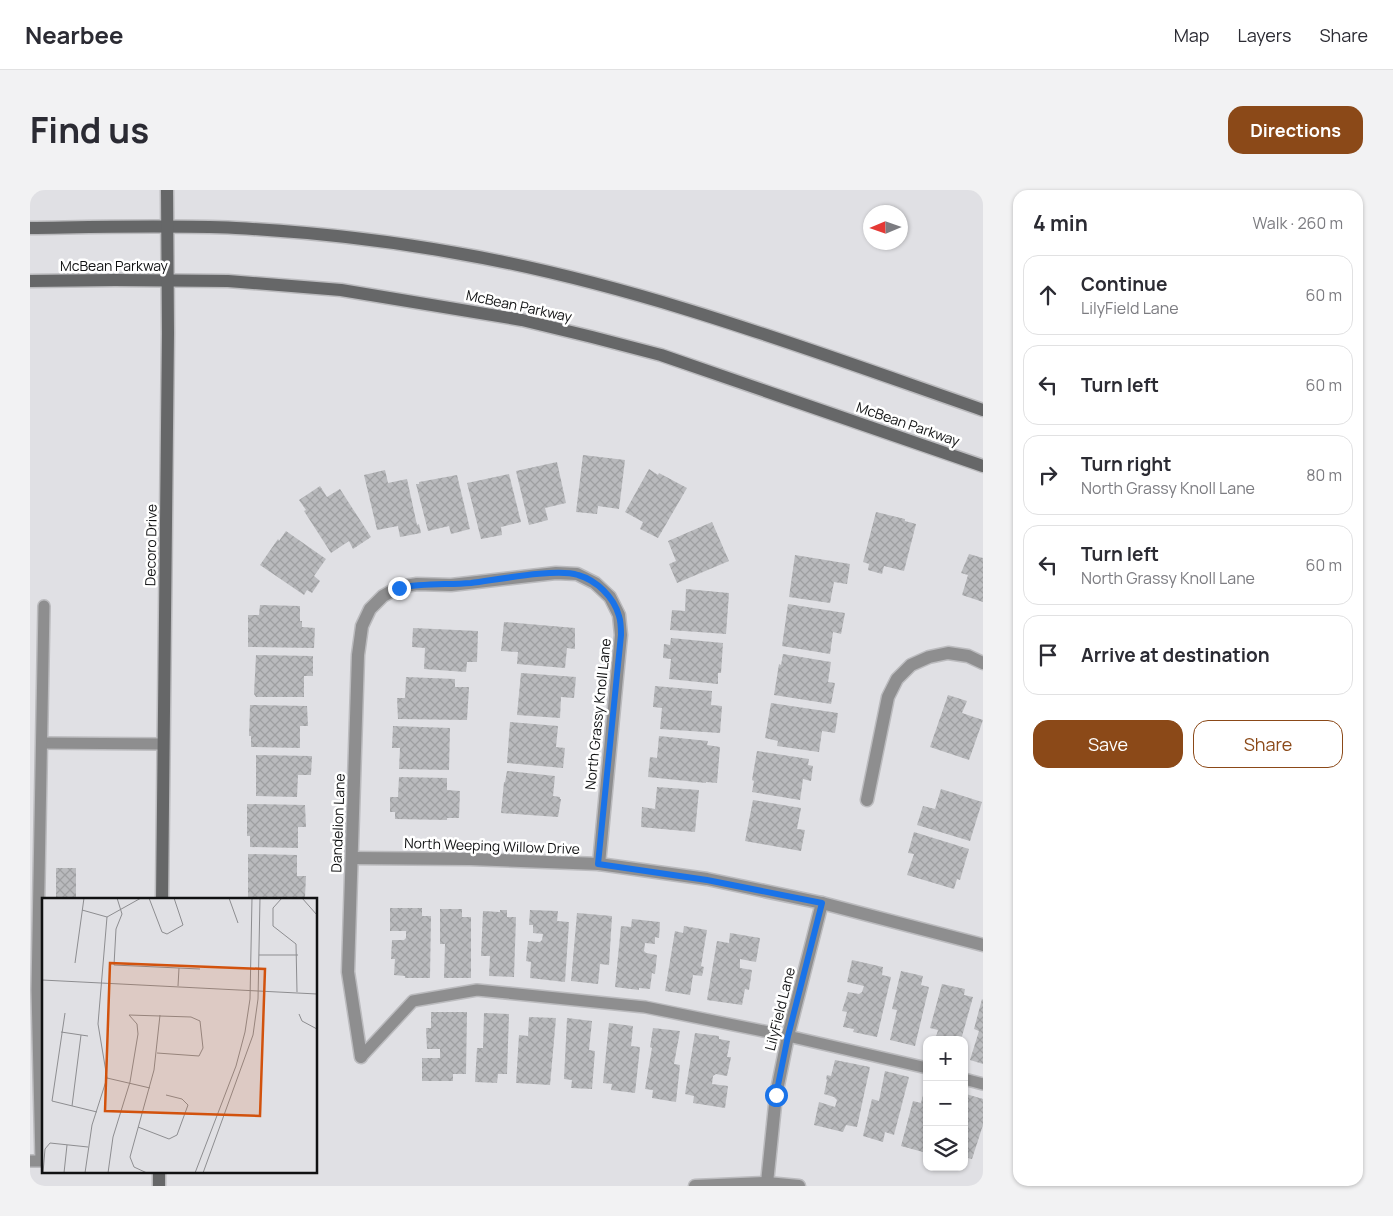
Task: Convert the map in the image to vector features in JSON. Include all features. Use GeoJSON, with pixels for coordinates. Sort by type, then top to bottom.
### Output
{"type":"FeatureCollection","features":[{"type":"Feature","properties":{"kind":"main road","name":"Decoro Drive"},"geometry":{"type":"LineString","coordinates":[[162,898],[168,281],[167,190]]}},
{"type":"Feature","properties":{"kind":"main road"},"geometry":{"type":"LineString","coordinates":[[30,228],[117,226],[237,228],[347,238],[448,252],[529,267],[672,305],[810,350],[983,410]]}},
{"type":"Feature","properties":{"kind":"main road","name":"McBean Parkway"},"geometry":{"type":"LineString","coordinates":[[30,282],[115,280],[228,281],[341,290],[522,320],[661,356],[983,466]]}},
{"type":"Feature","properties":{"kind":"street","name":"North Grassy Knoll Lane"},"geometry":{"type":"LineString","coordinates":[[383,596],[399,588],[417,584],[451,585],[556,573],[577,574],[595,583],[610,597],[619,615],[621,635],[598,864]]}},
{"type":"Feature","properties":{"kind":"street","name":"Dandelion Lane"},"geometry":{"type":"LineString","coordinates":[[362,1057],[348,972],[358,655],[362,626],[370,609],[383,596]]}},
{"type":"Feature","properties":{"kind":"street"},"geometry":{"type":"LineString","coordinates":[[867,800],[888,697],[897,679],[912,666],[929,657],[948,653],[968,656],[983,663]]}},
{"type":"Feature","properties":{"kind":"street","name":"North Weeping Willow Drive"},"geometry":{"type":"LineString","coordinates":[[352,858],[470,859],[598,864],[707,880],[822,903],[983,945]]}},
{"type":"Feature","properties":{"kind":"street","name":"LilyField Lane"},"geometry":{"type":"LineString","coordinates":[[767,1184],[776,1095],[788,1036],[822,903]]}},
{"type":"Feature","properties":{"kind":"street"},"geometry":{"type":"LineString","coordinates":[[695,1186],[767,1184],[799,1186]]}},
{"type":"Feature","properties":{"kind":"lane"},"geometry":{"type":"LineString","coordinates":[[30,1161],[41,1161],[37,990],[44,606]]}},
{"type":"Feature","properties":{"kind":"lane"},"geometry":{"type":"LineString","coordinates":[[42,743],[164,744]]}},
{"type":"Feature","properties":{"kind":"lane"},"geometry":{"type":"LineString","coordinates":[[362,1057],[413,1001],[477,990],[645,1007],[788,1036],[923,1067]]}},
{"type":"Feature","properties":{"kind":"lane"},"geometry":{"type":"LineString","coordinates":[[968,1080],[983,1084]]}},
{"type":"Feature","properties":{"kind":"building"},"geometry":{"type":"Polygon","coordinates":[[[583,455],[625,460],[619,509],[598,506],[597,514],[576,512],[583,455]]]}},
{"type":"Feature","properties":{"kind":"building"},"geometry":{"type":"Polygon","coordinates":[[[557,462],[566,503],[545,508],[548,520],[529,525],[516,471],[557,462]]]}},
{"type":"Feature","properties":{"kind":"building"},"geometry":{"type":"Polygon","coordinates":[[[649,469],[687,488],[658,538],[640,529],[643,522],[625,512],[649,469]]]}},
{"type":"Feature","properties":{"kind":"building"},"geometry":{"type":"Polygon","coordinates":[[[385,470],[388,483],[407,479],[417,525],[419,524],[421,533],[400,537],[398,526],[377,530],[364,475],[385,470]]]}},
{"type":"Feature","properties":{"kind":"building"},"geometry":{"type":"Polygon","coordinates":[[[509,474],[521,522],[501,527],[502,535],[481,539],[467,483],[509,474]]]}},
{"type":"Feature","properties":{"kind":"building"},"geometry":{"type":"Polygon","coordinates":[[[457,475],[470,529],[451,534],[449,526],[428,531],[416,484],[457,475]]]}},
{"type":"Feature","properties":{"kind":"building"},"geometry":{"type":"Polygon","coordinates":[[[320,486],[327,497],[340,489],[371,537],[353,549],[349,541],[331,553],[299,500],[320,486]]]}},
{"type":"Feature","properties":{"kind":"building"},"geometry":{"type":"Polygon","coordinates":[[[876,512],[905,519],[905,521],[916,524],[904,571],[884,566],[882,574],[868,570],[869,564],[863,562],[876,512]]]}},
{"type":"Feature","properties":{"kind":"building"},"geometry":{"type":"Polygon","coordinates":[[[712,522],[729,561],[677,583],[669,564],[676,561],[668,541],[712,522]]]}},
{"type":"Feature","properties":{"kind":"building"},"geometry":{"type":"Polygon","coordinates":[[[286,531],[326,559],[314,576],[320,581],[312,593],[307,590],[304,595],[260,565],[286,531]]]}},
{"type":"Feature","properties":{"kind":"building"},"geometry":{"type":"Polygon","coordinates":[[[969,554],[983,558],[983,602],[962,595],[968,575],[961,573],[969,554]]]}},
{"type":"Feature","properties":{"kind":"building"},"geometry":{"type":"Polygon","coordinates":[[[795,555],[850,564],[847,584],[834,582],[830,603],[789,597],[795,555]]]}},
{"type":"Feature","properties":{"kind":"building"},"geometry":{"type":"Polygon","coordinates":[[[686,589],[729,593],[726,634],[670,630],[672,610],[685,611],[686,589]]]}},
{"type":"Feature","properties":{"kind":"building"},"geometry":{"type":"Polygon","coordinates":[[[788,604],[845,613],[841,634],[833,632],[830,654],[782,646],[788,604]]]}},
{"type":"Feature","properties":{"kind":"building"},"geometry":{"type":"Polygon","coordinates":[[[260,605],[300,606],[302,627],[315,628],[314,648],[248,647],[248,615],[259,615],[260,605]]]}},
{"type":"Feature","properties":{"kind":"building"},"geometry":{"type":"Polygon","coordinates":[[[504,622],[575,628],[575,649],[567,648],[565,668],[517,664],[518,652],[501,651],[504,622]]]}},
{"type":"Feature","properties":{"kind":"building"},"geometry":{"type":"Polygon","coordinates":[[[413,628],[478,631],[477,662],[467,662],[466,672],[424,669],[425,648],[412,647],[413,628]]]}},
{"type":"Feature","properties":{"kind":"building"},"geometry":{"type":"Polygon","coordinates":[[[671,638],[723,643],[721,673],[718,673],[718,684],[669,679],[671,659],[663,658],[664,644],[670,645],[671,638]]]}},
{"type":"Feature","properties":{"kind":"building"},"geometry":{"type":"Polygon","coordinates":[[[783,654],[831,662],[828,682],[835,683],[831,704],[774,695],[779,664],[781,665],[783,654]]]}},
{"type":"Feature","properties":{"kind":"building"},"geometry":{"type":"Polygon","coordinates":[[[256,655],[313,656],[313,676],[304,676],[304,697],[256,697],[254,694],[256,655]]]}},
{"type":"Feature","properties":{"kind":"building"},"geometry":{"type":"Polygon","coordinates":[[[521,673],[576,677],[574,698],[561,697],[560,718],[517,715],[521,673]]]}},
{"type":"Feature","properties":{"kind":"building"},"geometry":{"type":"Polygon","coordinates":[[[406,677],[455,679],[455,687],[469,687],[467,720],[398,719],[397,698],[405,698],[406,677]]]}},
{"type":"Feature","properties":{"kind":"building"},"geometry":{"type":"Polygon","coordinates":[[[655,686],[712,691],[711,705],[722,706],[720,733],[660,729],[662,708],[653,707],[655,686]]]}},
{"type":"Feature","properties":{"kind":"building"},"geometry":{"type":"Polygon","coordinates":[[[948,695],[967,701],[962,713],[983,720],[969,760],[930,747],[948,695]]]}},
{"type":"Feature","properties":{"kind":"building"},"geometry":{"type":"Polygon","coordinates":[[[771,703],[838,713],[835,733],[822,731],[819,752],[777,746],[778,741],[765,738],[771,703]]]}},
{"type":"Feature","properties":{"kind":"building"},"geometry":{"type":"Polygon","coordinates":[[[250,705],[307,706],[308,726],[300,726],[300,748],[251,747],[251,736],[249,736],[250,705]]]}},
{"type":"Feature","properties":{"kind":"building"},"geometry":{"type":"Polygon","coordinates":[[[510,722],[558,726],[556,747],[565,748],[563,768],[507,763],[510,722]]]}},
{"type":"Feature","properties":{"kind":"building"},"geometry":{"type":"Polygon","coordinates":[[[393,726],[450,728],[449,770],[399,769],[400,748],[392,748],[393,726]]]}},
{"type":"Feature","properties":{"kind":"building"},"geometry":{"type":"Polygon","coordinates":[[[659,736],[708,741],[707,745],[720,747],[717,783],[648,777],[650,757],[657,758],[659,736]]]}},
{"type":"Feature","properties":{"kind":"building"},"geometry":{"type":"Polygon","coordinates":[[[757,751],[809,759],[808,765],[813,766],[811,781],[803,779],[800,800],[752,792],[757,751]]]}},
{"type":"Feature","properties":{"kind":"building"},"geometry":{"type":"Polygon","coordinates":[[[256,755],[312,756],[311,775],[298,775],[297,797],[256,796],[256,755]]]}},
{"type":"Feature","properties":{"kind":"building"},"geometry":{"type":"Polygon","coordinates":[[[507,771],[555,776],[553,796],[560,797],[561,799],[558,817],[501,813],[507,771]]]}},
{"type":"Feature","properties":{"kind":"building"},"geometry":{"type":"Polygon","coordinates":[[[399,777],[447,778],[447,790],[460,791],[459,818],[447,818],[447,820],[395,819],[395,812],[390,812],[390,797],[398,797],[399,777]]]}},
{"type":"Feature","properties":{"kind":"building"},"geometry":{"type":"Polygon","coordinates":[[[657,787],[699,790],[695,832],[641,827],[642,807],[655,809],[657,787]]]}},
{"type":"Feature","properties":{"kind":"building"},"geometry":{"type":"Polygon","coordinates":[[[941,789],[982,802],[970,841],[917,825],[923,806],[935,809],[941,789]]]}},
{"type":"Feature","properties":{"kind":"building"},"geometry":{"type":"Polygon","coordinates":[[[753,800],[801,808],[797,829],[805,830],[801,851],[745,841],[753,800]]]}},
{"type":"Feature","properties":{"kind":"building"},"geometry":{"type":"Polygon","coordinates":[[[247,804],[305,805],[306,827],[298,827],[298,848],[250,847],[250,836],[247,836],[247,804]]]}},
{"type":"Feature","properties":{"kind":"building"},"geometry":{"type":"Polygon","coordinates":[[[914,832],[969,849],[960,880],[957,879],[954,889],[907,875],[914,854],[908,853],[914,832]]]}},
{"type":"Feature","properties":{"kind":"building"},"geometry":{"type":"Polygon","coordinates":[[[248,854],[297,855],[297,876],[306,876],[305,897],[248,897],[248,854]]]}},
{"type":"Feature","properties":{"kind":"building"},"geometry":{"type":"Polygon","coordinates":[[[56,868],[76,868],[76,898],[56,898],[56,868]]]}},
{"type":"Feature","properties":{"kind":"building"},"geometry":{"type":"Polygon","coordinates":[[[390,908],[422,908],[422,916],[431,916],[430,978],[405,978],[405,976],[394,975],[395,959],[391,959],[392,940],[404,940],[406,938],[406,931],[390,931],[390,908]]]}},
{"type":"Feature","properties":{"kind":"building"},"geometry":{"type":"Polygon","coordinates":[[[440,909],[462,909],[462,917],[471,917],[471,978],[444,978],[445,944],[440,944],[440,909]]]}},
{"type":"Feature","properties":{"kind":"building"},"geometry":{"type":"Polygon","coordinates":[[[500,910],[507,910],[507,917],[516,917],[514,977],[489,976],[490,956],[481,956],[483,911],[500,912],[500,910]]]}},
{"type":"Feature","properties":{"kind":"building"},"geometry":{"type":"Polygon","coordinates":[[[530,910],[558,911],[557,921],[569,922],[565,982],[530,978],[531,962],[526,961],[528,941],[540,942],[543,934],[533,933],[533,925],[529,925],[530,910]]]}},
{"type":"Feature","properties":{"kind":"building"},"geometry":{"type":"Polygon","coordinates":[[[577,913],[612,916],[609,965],[600,964],[598,984],[571,981],[577,913]]]}},
{"type":"Feature","properties":{"kind":"building"},"geometry":{"type":"Polygon","coordinates":[[[632,919],[660,922],[659,938],[655,937],[655,944],[645,943],[644,951],[646,953],[657,955],[655,974],[652,973],[650,989],[639,988],[639,990],[615,987],[621,926],[631,927],[632,919]]]}},
{"type":"Feature","properties":{"kind":"building"},"geometry":{"type":"Polygon","coordinates":[[[684,926],[707,930],[701,966],[704,967],[702,976],[693,975],[690,995],[665,991],[675,931],[683,933],[684,926]]]}},
{"type":"Feature","properties":{"kind":"building"},"geometry":{"type":"Polygon","coordinates":[[[730,933],[760,938],[756,962],[740,959],[740,968],[752,970],[749,990],[745,989],[742,1005],[707,1000],[717,941],[729,943],[730,933]]]}},
{"type":"Feature","properties":{"kind":"building"},"geometry":{"type":"Polygon","coordinates":[[[852,960],[883,967],[882,975],[891,977],[877,1037],[853,1032],[854,1029],[843,1027],[847,1012],[842,1011],[848,992],[859,994],[864,986],[847,982],[852,960]]]}},
{"type":"Feature","properties":{"kind":"building"},"geometry":{"type":"Polygon","coordinates":[[[901,971],[923,976],[921,985],[929,987],[915,1046],[890,1040],[897,1010],[892,1009],[901,971]]]}},
{"type":"Feature","properties":{"kind":"building"},"geometry":{"type":"Polygon","coordinates":[[[942,984],[965,989],[964,995],[973,997],[962,1036],[936,1036],[938,1030],[930,1028],[942,984]]]}},
{"type":"Feature","properties":{"kind":"building"},"geometry":{"type":"Polygon","coordinates":[[[982,999],[983,1064],[970,1060],[979,1031],[974,1029],[982,999]]]}},
{"type":"Feature","properties":{"kind":"building"},"geometry":{"type":"Polygon","coordinates":[[[431,1012],[467,1012],[466,1074],[453,1074],[453,1081],[422,1081],[422,1058],[440,1058],[440,1049],[427,1049],[426,1028],[431,1028],[431,1012]]]}},
{"type":"Feature","properties":{"kind":"building"},"geometry":{"type":"Polygon","coordinates":[[[484,1013],[509,1014],[507,1074],[498,1074],[497,1083],[475,1082],[477,1048],[483,1048],[484,1013]]]}},
{"type":"Feature","properties":{"kind":"building"},"geometry":{"type":"Polygon","coordinates":[[[529,1017],[556,1018],[550,1085],[516,1083],[519,1035],[528,1036],[529,1017]]]}},
{"type":"Feature","properties":{"kind":"building"},"geometry":{"type":"Polygon","coordinates":[[[567,1018],[592,1021],[589,1050],[595,1051],[592,1089],[571,1088],[572,1080],[564,1079],[567,1018]]]}},
{"type":"Feature","properties":{"kind":"building"},"geometry":{"type":"Polygon","coordinates":[[[609,1023],[633,1026],[631,1046],[640,1047],[635,1093],[611,1090],[612,1084],[603,1083],[609,1023]]]}},
{"type":"Feature","properties":{"kind":"building"},"geometry":{"type":"Polygon","coordinates":[[[653,1028],[680,1031],[674,1064],[680,1065],[676,1102],[652,1098],[653,1090],[645,1089],[652,1048],[650,1047],[653,1028]]]}},
{"type":"Feature","properties":{"kind":"building"},"geometry":{"type":"Polygon","coordinates":[[[695,1033],[719,1036],[719,1039],[730,1041],[727,1057],[731,1057],[727,1076],[716,1074],[713,1076],[712,1084],[728,1086],[725,1108],[693,1103],[694,1096],[685,1094],[695,1033]]]}},
{"type":"Feature","properties":{"kind":"building"},"geometry":{"type":"Polygon","coordinates":[[[835,1060],[870,1067],[857,1127],[846,1125],[843,1132],[814,1125],[819,1102],[835,1107],[837,1100],[824,1094],[827,1075],[831,1076],[835,1060]]]}},
{"type":"Feature","properties":{"kind":"building"},"geometry":{"type":"Polygon","coordinates":[[[885,1071],[909,1077],[894,1135],[885,1132],[883,1142],[863,1136],[872,1099],[879,1101],[885,1071]]]}},
{"type":"Feature","properties":{"kind":"building"},"geometry":{"type":"Polygon","coordinates":[[[923,1095],[923,1152],[901,1146],[913,1101],[921,1103],[923,1095]]]}},
{"type":"Feature","properties":{"kind":"building"},"geometry":{"type":"Polygon","coordinates":[[[968,1095],[983,1099],[983,1125],[972,1159],[968,1158],[968,1095]]]}},
{"type":"Feature","properties":{"kind":"route"},"geometry":{"type":"LineString","coordinates":[[399,588],[417,584],[451,585],[556,573],[577,574],[595,583],[610,597],[619,615],[621,635],[598,864],[707,880],[822,903],[788,1036],[776,1095]]}}]}
